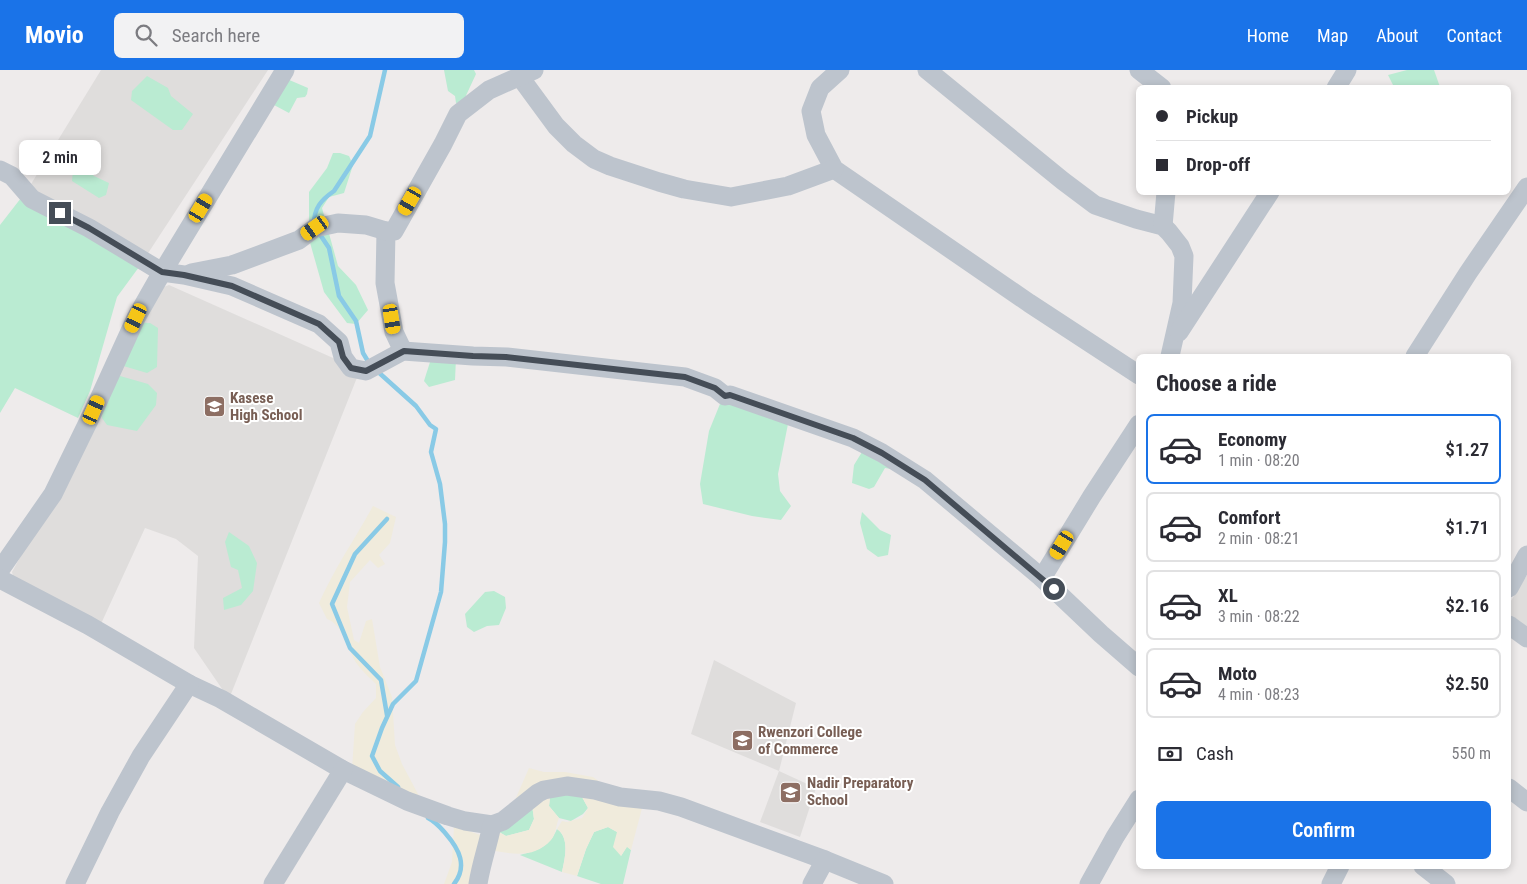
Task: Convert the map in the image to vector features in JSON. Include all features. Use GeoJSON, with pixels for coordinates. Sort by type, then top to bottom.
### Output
{"type":"FeatureCollection","features":[{"type":"Feature","properties":{"kind":"street"},"geometry":{"type":"LineString","coordinates":[[0,570],[52,494],[94,410],[136,318],[285,70]]}},
{"type":"Feature","properties":{"kind":"street"},"geometry":{"type":"LineString","coordinates":[[840,70],[820,88],[811,111],[816,135],[834,169],[1136,373]]}},
{"type":"Feature","properties":{"kind":"street"},"geometry":{"type":"LineString","coordinates":[[927,70],[1095,205],[1163,226],[1180,246],[1184,256],[1182,303],[1171,354]]}},
{"type":"Feature","properties":{"kind":"street"},"geometry":{"type":"LineString","coordinates":[[1139,70],[1158,85]]}},
{"type":"Feature","properties":{"kind":"street"},"geometry":{"type":"LineString","coordinates":[[1166,85],[1167,70]]}},
{"type":"Feature","properties":{"kind":"street"},"geometry":{"type":"LineString","coordinates":[[1338,85],[1346,70]]}},
{"type":"Feature","properties":{"kind":"street"},"geometry":{"type":"LineString","coordinates":[[184,275],[232,265],[299,240],[315,228],[338,223],[366,225],[386,231],[394,231],[444,144],[458,114],[489,90],[527,74],[556,126],[574,144],[594,159],[659,182],[684,189],[731,197],[788,186],[834,169]]}},
{"type":"Feature","properties":{"kind":"street"},"geometry":{"type":"LineString","coordinates":[[0,170],[12,176],[32,199],[89,228],[162,272],[232,286],[319,324],[339,342],[343,357],[351,368],[366,371],[404,351],[506,357],[685,377],[715,388],[725,396],[730,395],[853,438],[882,453],[925,480],[1042,578],[1136,664]]}},
{"type":"Feature","properties":{"kind":"street"},"geometry":{"type":"LineString","coordinates":[[1416,354],[1527,187]]}},
{"type":"Feature","properties":{"kind":"street"},"geometry":{"type":"LineString","coordinates":[[1163,226],[1166,195]]}},
{"type":"Feature","properties":{"kind":"street"},"geometry":{"type":"LineString","coordinates":[[1175,337],[1189,319],[1268,195]]}},
{"type":"Feature","properties":{"kind":"street"},"geometry":{"type":"LineString","coordinates":[[386,231],[385,283],[394,332],[404,351]]}},
{"type":"Feature","properties":{"kind":"street"},"geometry":{"type":"LineString","coordinates":[[1042,578],[1136,429]]}},
{"type":"Feature","properties":{"kind":"street"},"geometry":{"type":"LineString","coordinates":[[1511,584],[1527,555]]}},
{"type":"Feature","properties":{"kind":"street"},"geometry":{"type":"LineString","coordinates":[[0,579],[88,625],[189,684],[221,699],[343,770],[407,801],[448,816],[492,825],[503,821],[544,790],[567,786],[595,790],[620,797],[659,801],[681,807],[825,860],[884,884]]}},
{"type":"Feature","properties":{"kind":"street"},"geometry":{"type":"LineString","coordinates":[[1511,626],[1527,638]]}},
{"type":"Feature","properties":{"kind":"street"},"geometry":{"type":"LineString","coordinates":[[75,884],[110,812],[141,756],[189,684]]}},
{"type":"Feature","properties":{"kind":"street"},"geometry":{"type":"LineString","coordinates":[[273,884],[343,770]]}},
{"type":"Feature","properties":{"kind":"street"},"geometry":{"type":"LineString","coordinates":[[1511,790],[1527,802]]}},
{"type":"Feature","properties":{"kind":"street"},"geometry":{"type":"LineString","coordinates":[[1089,884],[1136,804]]}},
{"type":"Feature","properties":{"kind":"street"},"geometry":{"type":"LineString","coordinates":[[478,884],[481,864],[492,825]]}},
{"type":"Feature","properties":{"kind":"street"},"geometry":{"type":"LineString","coordinates":[[812,884],[825,860]]}},
{"type":"Feature","properties":{"kind":"street"},"geometry":{"type":"LineString","coordinates":[[1331,884],[1338,869]]}},
{"type":"Feature","properties":{"kind":"street"},"geometry":{"type":"LineString","coordinates":[[1427,869],[1446,884]]}},
{"type":"Feature","properties":{"kind":"shaded area"},"geometry":{"type":"Polygon","coordinates":[[[101,70],[268,70],[139,267],[28,189],[101,70]]]}},
{"type":"Feature","properties":{"kind":"shaded area"},"geometry":{"type":"Polygon","coordinates":[[[169,285],[360,370],[229,699],[194,648],[198,556],[176,539],[145,528],[100,626],[15,584],[12,572],[51,501],[158,289],[169,285]]]}},
{"type":"Feature","properties":{"kind":"shaded area"},"geometry":{"type":"Polygon","coordinates":[[[1527,575],[1527,634],[1511,624],[1511,601],[1527,575]]]}},
{"type":"Feature","properties":{"kind":"shaded area"},"geometry":{"type":"Polygon","coordinates":[[[714,660],[796,703],[779,771],[691,734],[714,660]]]}},
{"type":"Feature","properties":{"kind":"shaded area"},"geometry":{"type":"Polygon","coordinates":[[[779,771],[816,788],[800,837],[760,822],[779,771]]]}},
{"type":"Feature","properties":{"kind":"green space"},"geometry":{"type":"Polygon","coordinates":[[[444,70],[474,70],[476,74],[463,102],[456,103],[455,96],[448,91],[444,70]]]}},
{"type":"Feature","properties":{"kind":"green space"},"geometry":{"type":"Polygon","coordinates":[[[1407,70],[1434,70],[1439,85],[1393,85],[1388,75],[1407,70]]]}},
{"type":"Feature","properties":{"kind":"green space"},"geometry":{"type":"Polygon","coordinates":[[[147,76],[168,88],[171,96],[193,114],[182,130],[173,130],[131,100],[132,91],[147,76]]]}},
{"type":"Feature","properties":{"kind":"green space"},"geometry":{"type":"Polygon","coordinates":[[[287,79],[308,88],[305,97],[297,98],[289,113],[274,105],[287,79]]]}},
{"type":"Feature","properties":{"kind":"green space"},"geometry":{"type":"Polygon","coordinates":[[[333,153],[349,156],[353,165],[344,193],[329,197],[322,208],[338,266],[356,285],[368,310],[356,324],[347,323],[324,292],[309,239],[309,192],[327,168],[333,153]]]}},
{"type":"Feature","properties":{"kind":"green space"},"geometry":{"type":"Polygon","coordinates":[[[83,166],[94,176],[109,183],[106,195],[99,198],[72,181],[73,170],[83,166]]]}},
{"type":"Feature","properties":{"kind":"green space"},"geometry":{"type":"Polygon","coordinates":[[[28,189],[139,267],[117,297],[90,391],[78,418],[15,388],[0,413],[0,225],[28,189]]]}},
{"type":"Feature","properties":{"kind":"green space"},"geometry":{"type":"Polygon","coordinates":[[[132,322],[150,323],[158,328],[157,367],[147,373],[120,365],[132,322]]]}},
{"type":"Feature","properties":{"kind":"green space"},"geometry":{"type":"Polygon","coordinates":[[[456,358],[455,380],[429,387],[424,381],[430,362],[456,358]]]}},
{"type":"Feature","properties":{"kind":"green space"},"geometry":{"type":"Polygon","coordinates":[[[120,376],[148,384],[157,393],[156,405],[137,431],[107,425],[102,418],[105,388],[120,376]]]}},
{"type":"Feature","properties":{"kind":"green space"},"geometry":{"type":"Polygon","coordinates":[[[722,399],[788,424],[778,474],[780,491],[791,506],[781,520],[752,516],[703,504],[700,484],[709,431],[722,399]]]}},
{"type":"Feature","properties":{"kind":"green space"},"geometry":{"type":"Polygon","coordinates":[[[862,452],[891,469],[885,468],[874,487],[869,489],[852,483],[854,465],[862,452]]]}},
{"type":"Feature","properties":{"kind":"green space"},"geometry":{"type":"Polygon","coordinates":[[[862,512],[880,530],[891,535],[888,555],[878,557],[867,549],[860,523],[862,512]]]}},
{"type":"Feature","properties":{"kind":"green space"},"geometry":{"type":"Polygon","coordinates":[[[229,532],[249,546],[257,563],[253,591],[241,605],[224,610],[223,598],[242,588],[238,570],[231,567],[225,542],[229,532]]]}},
{"type":"Feature","properties":{"kind":"green space"},"geometry":{"type":"Polygon","coordinates":[[[494,591],[505,597],[506,608],[499,625],[487,626],[474,632],[467,627],[465,614],[485,592],[494,591]]]}},
{"type":"Feature","properties":{"kind":"green space"},"geometry":{"type":"Polygon","coordinates":[[[575,784],[588,808],[583,814],[571,821],[559,818],[549,806],[551,789],[575,784]]]}},
{"type":"Feature","properties":{"kind":"green space"},"geometry":{"type":"Polygon","coordinates":[[[532,805],[534,819],[529,830],[506,836],[499,832],[532,805]]]}},
{"type":"Feature","properties":{"kind":"green space"},"geometry":{"type":"Polygon","coordinates":[[[608,827],[617,832],[621,856],[627,846],[631,850],[623,884],[601,884],[577,876],[594,832],[608,827]]]}},
{"type":"Feature","properties":{"kind":"green space"},"geometry":{"type":"Polygon","coordinates":[[[557,829],[564,838],[566,849],[562,872],[520,855],[547,844],[557,829]]]}},
{"type":"Feature","properties":{"kind":"sand"},"geometry":{"type":"Polygon","coordinates":[[[373,506],[396,517],[390,543],[379,555],[385,564],[378,568],[370,560],[350,582],[347,607],[354,640],[359,643],[366,621],[372,619],[380,667],[392,697],[395,745],[402,764],[419,796],[352,769],[355,724],[376,698],[376,684],[357,664],[341,632],[333,622],[327,619],[319,603],[373,506]]]}},
{"type":"Feature","properties":{"kind":"sand"},"geometry":{"type":"Polygon","coordinates":[[[529,768],[544,772],[565,772],[593,777],[603,784],[645,797],[631,850],[627,847],[621,856],[613,847],[617,832],[608,827],[594,832],[577,876],[562,872],[566,849],[564,838],[557,829],[562,821],[567,822],[582,818],[588,808],[575,784],[551,789],[549,806],[559,818],[553,838],[544,846],[530,853],[522,854],[490,850],[479,884],[444,884],[452,862],[454,826],[492,839],[499,832],[506,836],[529,830],[534,819],[532,805],[515,800],[529,768]]]}},
{"type":"Feature","properties":{"kind":"waterway"},"geometry":{"type":"LineString","coordinates":[[314,224],[315,213],[319,205],[334,191],[370,136],[385,70]]}},
{"type":"Feature","properties":{"kind":"waterway"},"geometry":{"type":"LineString","coordinates":[[319,233],[329,248],[339,296],[356,321],[363,353],[369,363]]}},
{"type":"Feature","properties":{"kind":"waterway"},"geometry":{"type":"LineString","coordinates":[[376,370],[416,406],[430,425],[436,429],[431,452],[440,484],[445,524],[441,592],[416,681],[393,704],[372,756],[380,771],[398,787]]}},
{"type":"Feature","properties":{"kind":"waterway"},"geometry":{"type":"LineString","coordinates":[[387,519],[355,554],[332,604],[350,648],[381,680],[387,715]]}},
{"type":"Feature","properties":{"kind":"waterway"},"geometry":{"type":"LineString","coordinates":[[428,818],[442,829],[458,852],[461,864],[454,884]]}},
{"type":"Feature","properties":{"kind":"place","name":"Kasese High School"},"geometry":{"type":"Point","coordinates":[214,407]}},
{"type":"Feature","properties":{"kind":"place","name":"Rwenzori College of Commerce"},"geometry":{"type":"Point","coordinates":[742,741]}},
{"type":"Feature","properties":{"kind":"place","name":"Nadir Preparatory School"},"geometry":{"type":"Point","coordinates":[791,792]}},
{"type":"Feature","properties":{"kind":"route"},"geometry":{"type":"LineString","coordinates":[[60,213],[89,228],[162,272],[232,286],[319,324],[339,342],[343,357],[351,368],[366,371],[404,351],[506,357],[685,377],[715,388],[725,396],[730,395],[853,438],[882,453],[925,480],[1054,589]]}}]}
